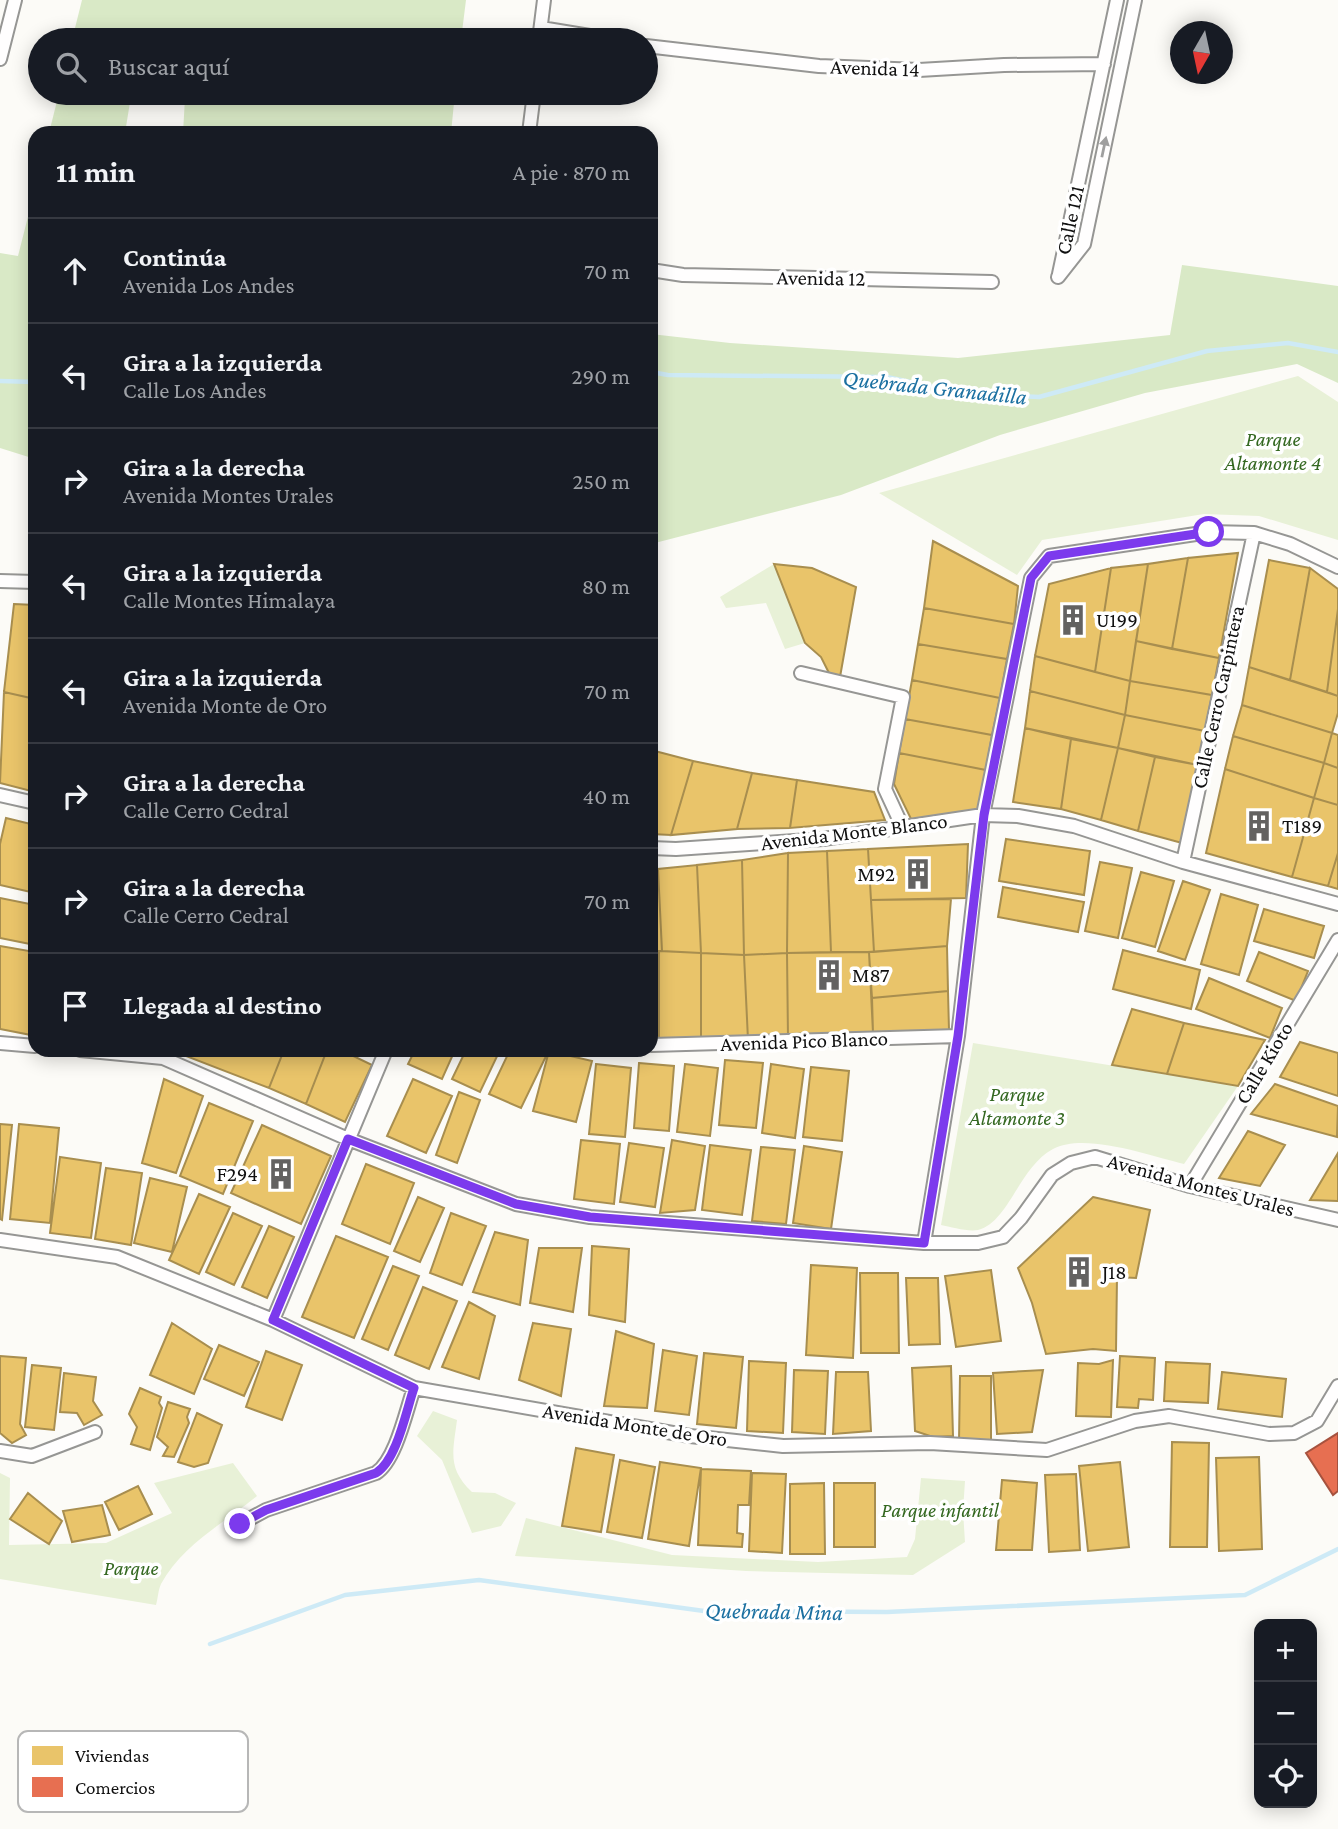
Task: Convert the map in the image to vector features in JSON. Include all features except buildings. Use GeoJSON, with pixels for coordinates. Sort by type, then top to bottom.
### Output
{"type":"FeatureCollection","features":[{"type":"Feature","properties":{"kind":"street"},"geometry":{"type":"LineString","coordinates":[[0,59],[15,0]]}},
{"type":"Feature","properties":{"kind":"street"},"geometry":{"type":"LineString","coordinates":[[541,28],[544,0]]}},
{"type":"Feature","properties":{"kind":"street","name":"Calle 121"},"geometry":{"type":"LineString","coordinates":[[1117,0],[1058,277],[1084,244],[1135,0]]}},
{"type":"Feature","properties":{"kind":"street","name":"Avenida 14"},"geometry":{"type":"LineString","coordinates":[[658,47],[819,66],[919,70],[1004,65],[1104,64]]}},
{"type":"Feature","properties":{"kind":"street"},"geometry":{"type":"LineString","coordinates":[[530,126],[532,105]]}},
{"type":"Feature","properties":{"kind":"street","name":"Avenida 12"},"geometry":{"type":"LineString","coordinates":[[658,271],[683,275],[992,282]]}},
{"type":"Feature","properties":{"kind":"street"},"geometry":{"type":"LineString","coordinates":[[924,1243],[958,1036],[984,815],[1031,578],[1049,556],[1209,532],[1254,533],[1290,544],[1338,567]]}},
{"type":"Feature","properties":{"kind":"street","name":"Calle Cerro Carpintera"},"geometry":{"type":"LineString","coordinates":[[1183,862],[1254,533]]}},
{"type":"Feature","properties":{"kind":"street"},"geometry":{"type":"LineString","coordinates":[[0,581],[28,582]]}},
{"type":"Feature","properties":{"kind":"street"},"geometry":{"type":"LineString","coordinates":[[801,673],[903,697],[885,789],[903,828]]}},
{"type":"Feature","properties":{"kind":"street"},"geometry":{"type":"LineString","coordinates":[[0,795],[28,801]]}},
{"type":"Feature","properties":{"kind":"street","name":"Avenida Monte Blanco"},"geometry":{"type":"LineString","coordinates":[[658,848],[823,839],[984,815],[1018,816],[1074,826],[1183,862],[1338,904]]}},
{"type":"Feature","properties":{"kind":"street","name":"Calle Kioto"},"geometry":{"type":"LineString","coordinates":[[1190,1186],[1338,940]]}},
{"type":"Feature","properties":{"kind":"street","name":"Avenida Pico Blanco"},"geometry":{"type":"LineString","coordinates":[[658,1045],[958,1036]]}},
{"type":"Feature","properties":{"kind":"street"},"geometry":{"type":"LineString","coordinates":[[0,1043],[28,1045]]}},
{"type":"Feature","properties":{"kind":"street","name":"Avenida Montes Urales"},"geometry":{"type":"LineString","coordinates":[[170,1057],[348,1139],[516,1204],[590,1217],[924,1243],[978,1243],[1003,1237],[1021,1218],[1052,1175],[1071,1163],[1095,1157],[1190,1186],[1338,1220]]}},
{"type":"Feature","properties":{"kind":"street"},"geometry":{"type":"LineString","coordinates":[[273,1320],[383,1057]]}},
{"type":"Feature","properties":{"kind":"street","name":"Avenida Monte de Oro"},"geometry":{"type":"LineString","coordinates":[[0,1240],[117,1257],[273,1320],[414,1388],[690,1436],[783,1446],[930,1443],[1010,1450],[1047,1450],[1135,1421],[1169,1416],[1269,1434],[1293,1433],[1317,1421],[1338,1386]]}},
{"type":"Feature","properties":{"kind":"street"},"geometry":{"type":"LineString","coordinates":[[240,1524],[266,1510],[376,1473],[385,1467],[391,1457],[414,1388]]}},
{"type":"Feature","properties":{"kind":"street"},"geometry":{"type":"LineString","coordinates":[[0,1451],[32,1456],[94,1433]]}},
{"type":"Feature","properties":{"kind":"green space"},"geometry":{"type":"Polygon","coordinates":[[[82,0],[466,0],[462,28],[75,28],[82,0]]]}},
{"type":"Feature","properties":{"kind":"green space"},"geometry":{"type":"Polygon","coordinates":[[[56,105],[130,105],[126,126],[51,126],[56,105]]]}},
{"type":"Feature","properties":{"kind":"green space"},"geometry":{"type":"Polygon","coordinates":[[[185,105],[454,105],[452,126],[183,126],[185,105]]]}},
{"type":"Feature","properties":{"kind":"green space"},"geometry":{"type":"Polygon","coordinates":[[[28,217],[28,457],[0,448],[0,253],[18,256],[28,217]]]}},
{"type":"Feature","properties":{"kind":"green space"},"geometry":{"type":"Polygon","coordinates":[[[1182,265],[1338,286],[1338,383],[1297,364],[1145,393],[1000,435],[841,495],[658,542],[658,335],[730,343],[958,358],[1170,335],[1182,265]]]}},
{"type":"Feature","properties":{"kind":"green space","name":"Parque Altamonte 4"},"geometry":{"type":"Polygon","coordinates":[[[1298,376],[1338,402],[1338,540],[1259,516],[1204,514],[1042,540],[1017,575],[879,493],[1298,376]]]}},
{"type":"Feature","properties":{"kind":"green space"},"geometry":{"type":"Polygon","coordinates":[[[774,564],[805,643],[785,649],[766,603],[726,608],[720,597],[774,564]]]}},
{"type":"Feature","properties":{"kind":"green space","name":"Parque Altamonte 3"},"geometry":{"type":"Polygon","coordinates":[[[973,1043],[1238,1086],[1184,1164],[1118,1147],[1066,1144],[1041,1157],[989,1225],[978,1230],[965,1230],[941,1225],[973,1043]]]}},
{"type":"Feature","properties":{"kind":"green space"},"geometry":{"type":"Polygon","coordinates":[[[433,1411],[457,1420],[454,1441],[455,1467],[472,1492],[495,1493],[516,1503],[501,1526],[472,1533],[442,1460],[417,1436],[433,1411]]]}},
{"type":"Feature","properties":{"kind":"green space","name":"Parque"},"geometry":{"type":"Polygon","coordinates":[[[233,1463],[257,1496],[180,1558],[161,1584],[156,1605],[0,1579],[0,1473],[10,1478],[9,1545],[106,1543],[172,1513],[154,1483],[233,1463]]]}},
{"type":"Feature","properties":{"kind":"green space","name":"Parque infantil"},"geometry":{"type":"Polygon","coordinates":[[[921,1478],[965,1481],[965,1542],[913,1575],[746,1571],[515,1556],[526,1518],[672,1555],[818,1562],[907,1557],[915,1539],[921,1478]]]}},
{"type":"Feature","properties":{"kind":"waterway","name":"Quebrada Granadilla"},"geometry":{"type":"LineString","coordinates":[[658,373],[887,377],[966,394],[1039,397],[1207,351],[1288,343],[1338,352]]}},
{"type":"Feature","properties":{"kind":"waterway","name":"Quebrada Granadilla"},"geometry":{"type":"LineString","coordinates":[[0,381],[28,382]]}},
{"type":"Feature","properties":{"kind":"waterway","name":"Quebrada Mina"},"geometry":{"type":"LineString","coordinates":[[210,1644],[345,1595],[479,1580],[704,1611],[887,1612],[1245,1595],[1338,1549]]}},
{"type":"Feature","properties":{"kind":"place","name":"U199"},"geometry":{"type":"Point","coordinates":[1073,620]}},
{"type":"Feature","properties":{"kind":"place","name":"T189"},"geometry":{"type":"Point","coordinates":[1259,826]}},
{"type":"Feature","properties":{"kind":"place","name":"M92"},"geometry":{"type":"Point","coordinates":[918,874]}},
{"type":"Feature","properties":{"kind":"place","name":"M87"},"geometry":{"type":"Point","coordinates":[829,975]}},
{"type":"Feature","properties":{"kind":"place","name":"F294"},"geometry":{"type":"Point","coordinates":[281,1174]}},
{"type":"Feature","properties":{"kind":"place","name":"J18"},"geometry":{"type":"Point","coordinates":[1079,1272]}},
{"type":"Feature","properties":{"kind":"route"},"geometry":{"type":"LineString","coordinates":[[240,1524],[266,1510],[376,1473],[385,1467],[391,1457],[414,1388],[273,1320],[348,1139],[516,1204],[590,1217],[924,1243],[958,1036],[984,815],[1031,578],[1049,556],[1209,532]]}}]}
